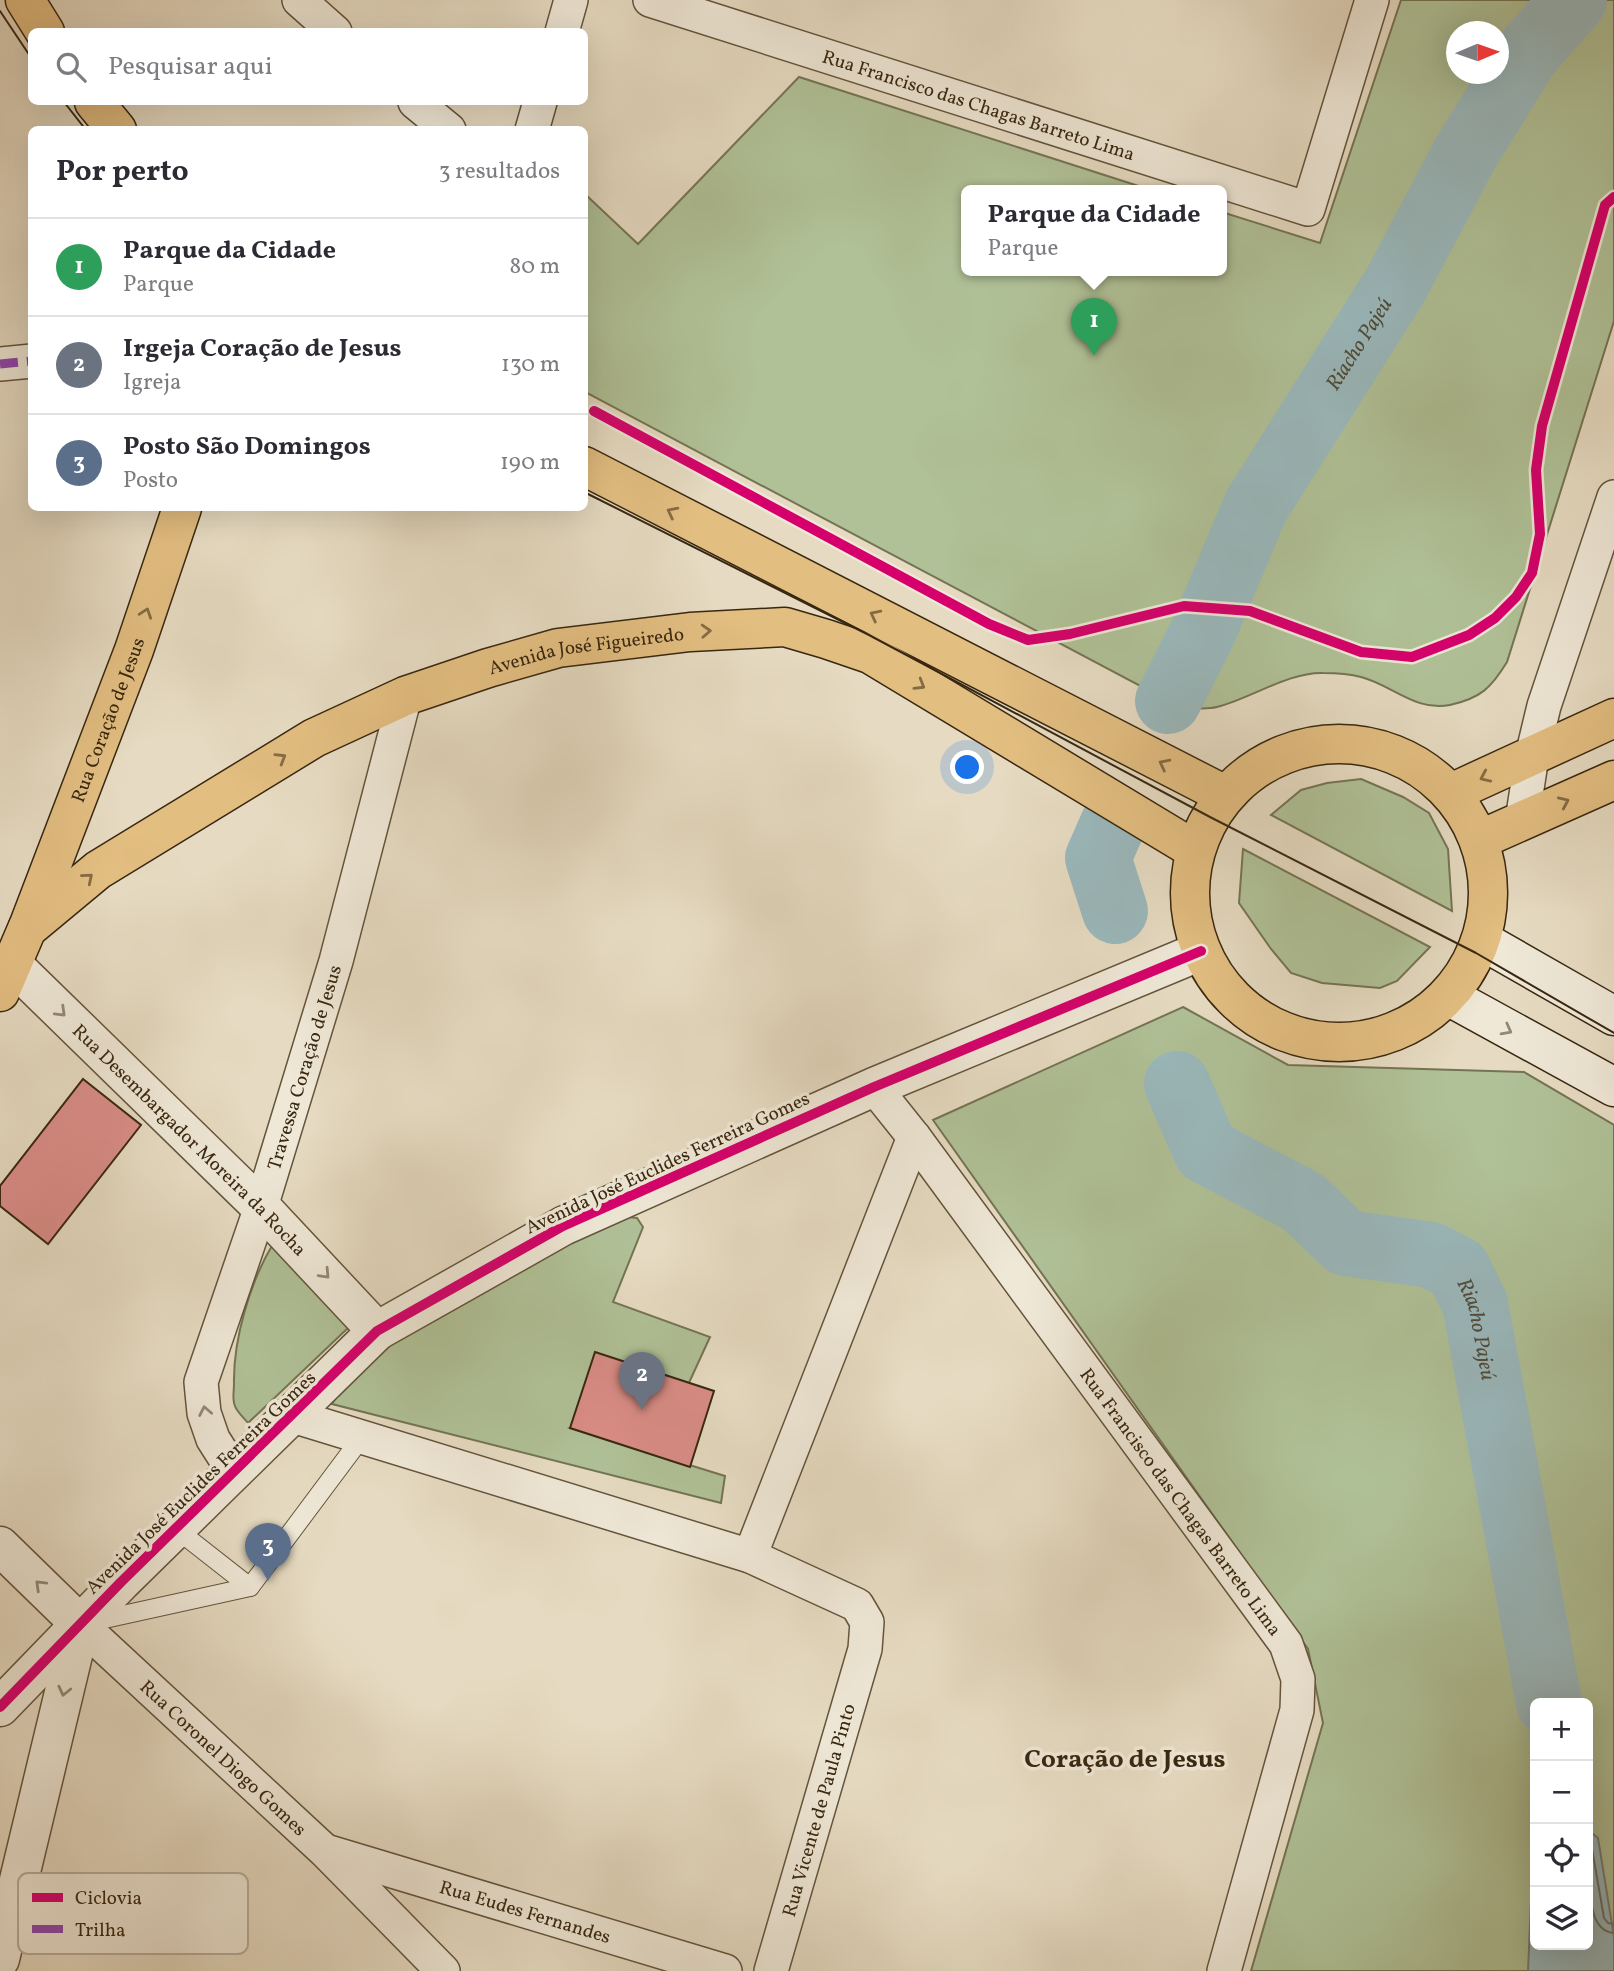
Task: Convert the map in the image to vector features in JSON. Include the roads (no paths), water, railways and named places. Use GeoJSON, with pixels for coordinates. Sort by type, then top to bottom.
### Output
{"type":"FeatureCollection","features":[{"type":"Feature","properties":{"kind":"main road"},"geometry":{"type":"LineString","coordinates":[[25,0],[42,28]]}},
{"type":"Feature","properties":{"kind":"main road"},"geometry":{"type":"LineString","coordinates":[[96,105],[114,126]]}},
{"type":"Feature","properties":{"kind":"main road"},"geometry":{"type":"LineString","coordinates":[[588,468],[1225,795]]}},
{"type":"Feature","properties":{"kind":"main road","name":"Rua Coração de Jesus"},"geometry":{"type":"LineString","coordinates":[[10,959],[134,650],[181,511]]}},
{"type":"Feature","properties":{"kind":"main road","name":"Avenida José Figueiredo"},"geometry":{"type":"LineString","coordinates":[[10,959],[98,870],[314,738],[405,696],[558,649],[690,632],[785,628],[870,654],[1195,850]]}},
{"type":"Feature","properties":{"kind":"main road"},"geometry":{"type":"LineString","coordinates":[[1451,793],[1614,718]]}},
{"type":"Feature","properties":{"kind":"main road"},"geometry":{"type":"LineString","coordinates":[[1338,742],[1380,748],[1419,765],[1451,793],[1479,840],[1489,890],[1481,940],[1473,960],[1448,996],[1409,1026],[1362,1042],[1313,1042],[1266,1024],[1228,993],[1201,951],[1190,901],[1195,850],[1207,821],[1225,795],[1257,767],[1296,749],[1338,742]]}},
{"type":"Feature","properties":{"kind":"main road"},"geometry":{"type":"LineString","coordinates":[[1479,840],[1614,780]]}},
{"type":"Feature","properties":{"kind":"street"},"geometry":{"type":"LineString","coordinates":[[299,0],[330,28]]}},
{"type":"Feature","properties":{"kind":"street"},"geometry":{"type":"LineString","coordinates":[[563,28],[571,0]]}},
{"type":"Feature","properties":{"kind":"street","name":"Rua Francisco das Chagas Barreto Lima"},"geometry":{"type":"LineString","coordinates":[[650,0],[1308,209],[1372,0]]}},
{"type":"Feature","properties":{"kind":"street"},"geometry":{"type":"LineString","coordinates":[[419,105],[444,126]]}},
{"type":"Feature","properties":{"kind":"street"},"geometry":{"type":"LineString","coordinates":[[533,126],[539,105]]}},
{"type":"Feature","properties":{"kind":"street"},"geometry":{"type":"LineString","coordinates":[[0,364],[28,361]]}},
{"type":"Feature","properties":{"kind":"street"},"geometry":{"type":"LineString","coordinates":[[1522,821],[1532,755],[1544,706],[1614,497]]}},
{"type":"Feature","properties":{"kind":"street","name":"Travessa Coração de Jesus"},"geometry":{"type":"LineString","coordinates":[[234,1472],[213,1439],[204,1413],[201,1382],[261,1207],[336,961],[405,696]]}},
{"type":"Feature","properties":{"kind":"street"},"geometry":{"type":"LineString","coordinates":[[1481,940],[1614,1016]]}},
{"type":"Feature","properties":{"kind":"street","name":"Avenida José Euclides Ferreira Gomes"},"geometry":{"type":"LineString","coordinates":[[0,1707],[80,1624],[377,1331],[563,1226],[874,1087],[1201,951]]}},
{"type":"Feature","properties":{"kind":"street","name":"Rua Desembargador Moreira da Rocha"},"geometry":{"type":"LineString","coordinates":[[10,959],[261,1207],[377,1331]]}},
{"type":"Feature","properties":{"kind":"street"},"geometry":{"type":"LineString","coordinates":[[1448,996],[1614,1087]]}},
{"type":"Feature","properties":{"kind":"street","name":"Rua Francisco das Chagas Barreto Lima"},"geometry":{"type":"LineString","coordinates":[[874,1087],[914,1137],[1286,1644],[1298,1679],[1297,1710],[1224,1971]]}},
{"type":"Feature","properties":{"kind":"street"},"geometry":{"type":"LineString","coordinates":[[293,1416],[750,1556],[914,1137]]}},
{"type":"Feature","properties":{"kind":"street","name":"Rua Coronel Diogo Gomes"},"geometry":{"type":"LineString","coordinates":[[0,1546],[80,1624],[325,1851],[430,1965]]}},
{"type":"Feature","properties":{"kind":"street","name":"Rua Vicente de Paula Pinto"},"geometry":{"type":"LineString","coordinates":[[750,1556],[857,1605],[867,1622],[866,1649],[771,1971]]}},
{"type":"Feature","properties":{"kind":"street"},"geometry":{"type":"LineString","coordinates":[[21,1873],[80,1624]]}},
{"type":"Feature","properties":{"kind":"street","name":"Rua Eudes Fernandes"},"geometry":{"type":"LineString","coordinates":[[325,1851],[725,1971]]}},
{"type":"Feature","properties":{"kind":"street"},"geometry":{"type":"LineString","coordinates":[[0,1959],[18,1884]]}},
{"type":"Feature","properties":{"kind":"lane"},"geometry":{"type":"LineString","coordinates":[[80,1624],[250,1587],[362,1437]]}},
{"type":"Feature","properties":{"kind":"lane"},"geometry":{"type":"LineString","coordinates":[[176,1529],[250,1587]]}},
{"type":"Feature","properties":{"kind":"water"},"geometry":{"type":"Polygon","coordinates":[[[1593,1834],[1598,1838],[1614,1937],[1614,1971],[1528,1971],[1530,1926],[1530,1950],[1593,1950],[1593,1834]]]}},
{"type":"Feature","properties":{"kind":"waterway","name":"Riacho Pajeú"},"geometry":{"type":"LineString","coordinates":[[1168,701],[1203,632],[1256,506],[1395,286],[1466,152],[1526,55],[1574,0]]}},
{"type":"Feature","properties":{"kind":"waterway","name":"Riacho Pajeú"},"geometry":{"type":"LineString","coordinates":[[1113,824],[1098,858],[1115,911]]}},
{"type":"Feature","properties":{"kind":"waterway","name":"Riacho Pajeú"},"geometry":{"type":"LineString","coordinates":[[1177,1084],[1206,1151],[1303,1202],[1346,1243],[1431,1255],[1458,1269],[1475,1304],[1548,1698]]}},
{"type":"Feature","properties":{"kind":"tram line"},"geometry":{"type":"LineString","coordinates":[[0,11],[28,53]]}},
{"type":"Feature","properties":{"kind":"tram line"},"geometry":{"type":"LineString","coordinates":[[66,105],[83,126]]}},
{"type":"Feature","properties":{"kind":"tram line"},"geometry":{"type":"LineString","coordinates":[[588,494],[869,635],[1210,817],[1476,953],[1614,1033]]}},
{"type":"Feature","properties":{"kind":"place","name":"Parque da Cidade"},"geometry":{"type":"Point","coordinates":[1094,356]}},
{"type":"Feature","properties":{"kind":"place","name":"Irgeja Coração de Jesus"},"geometry":{"type":"Point","coordinates":[642,1410]}},
{"type":"Feature","properties":{"kind":"place","name":"Posto São Domingos"},"geometry":{"type":"Point","coordinates":[268,1581]}},
{"type":"Feature","properties":{"kind":"district","name":"Coração de Jesus"},"geometry":{"type":"Point","coordinates":[1125,1758]}}]}
